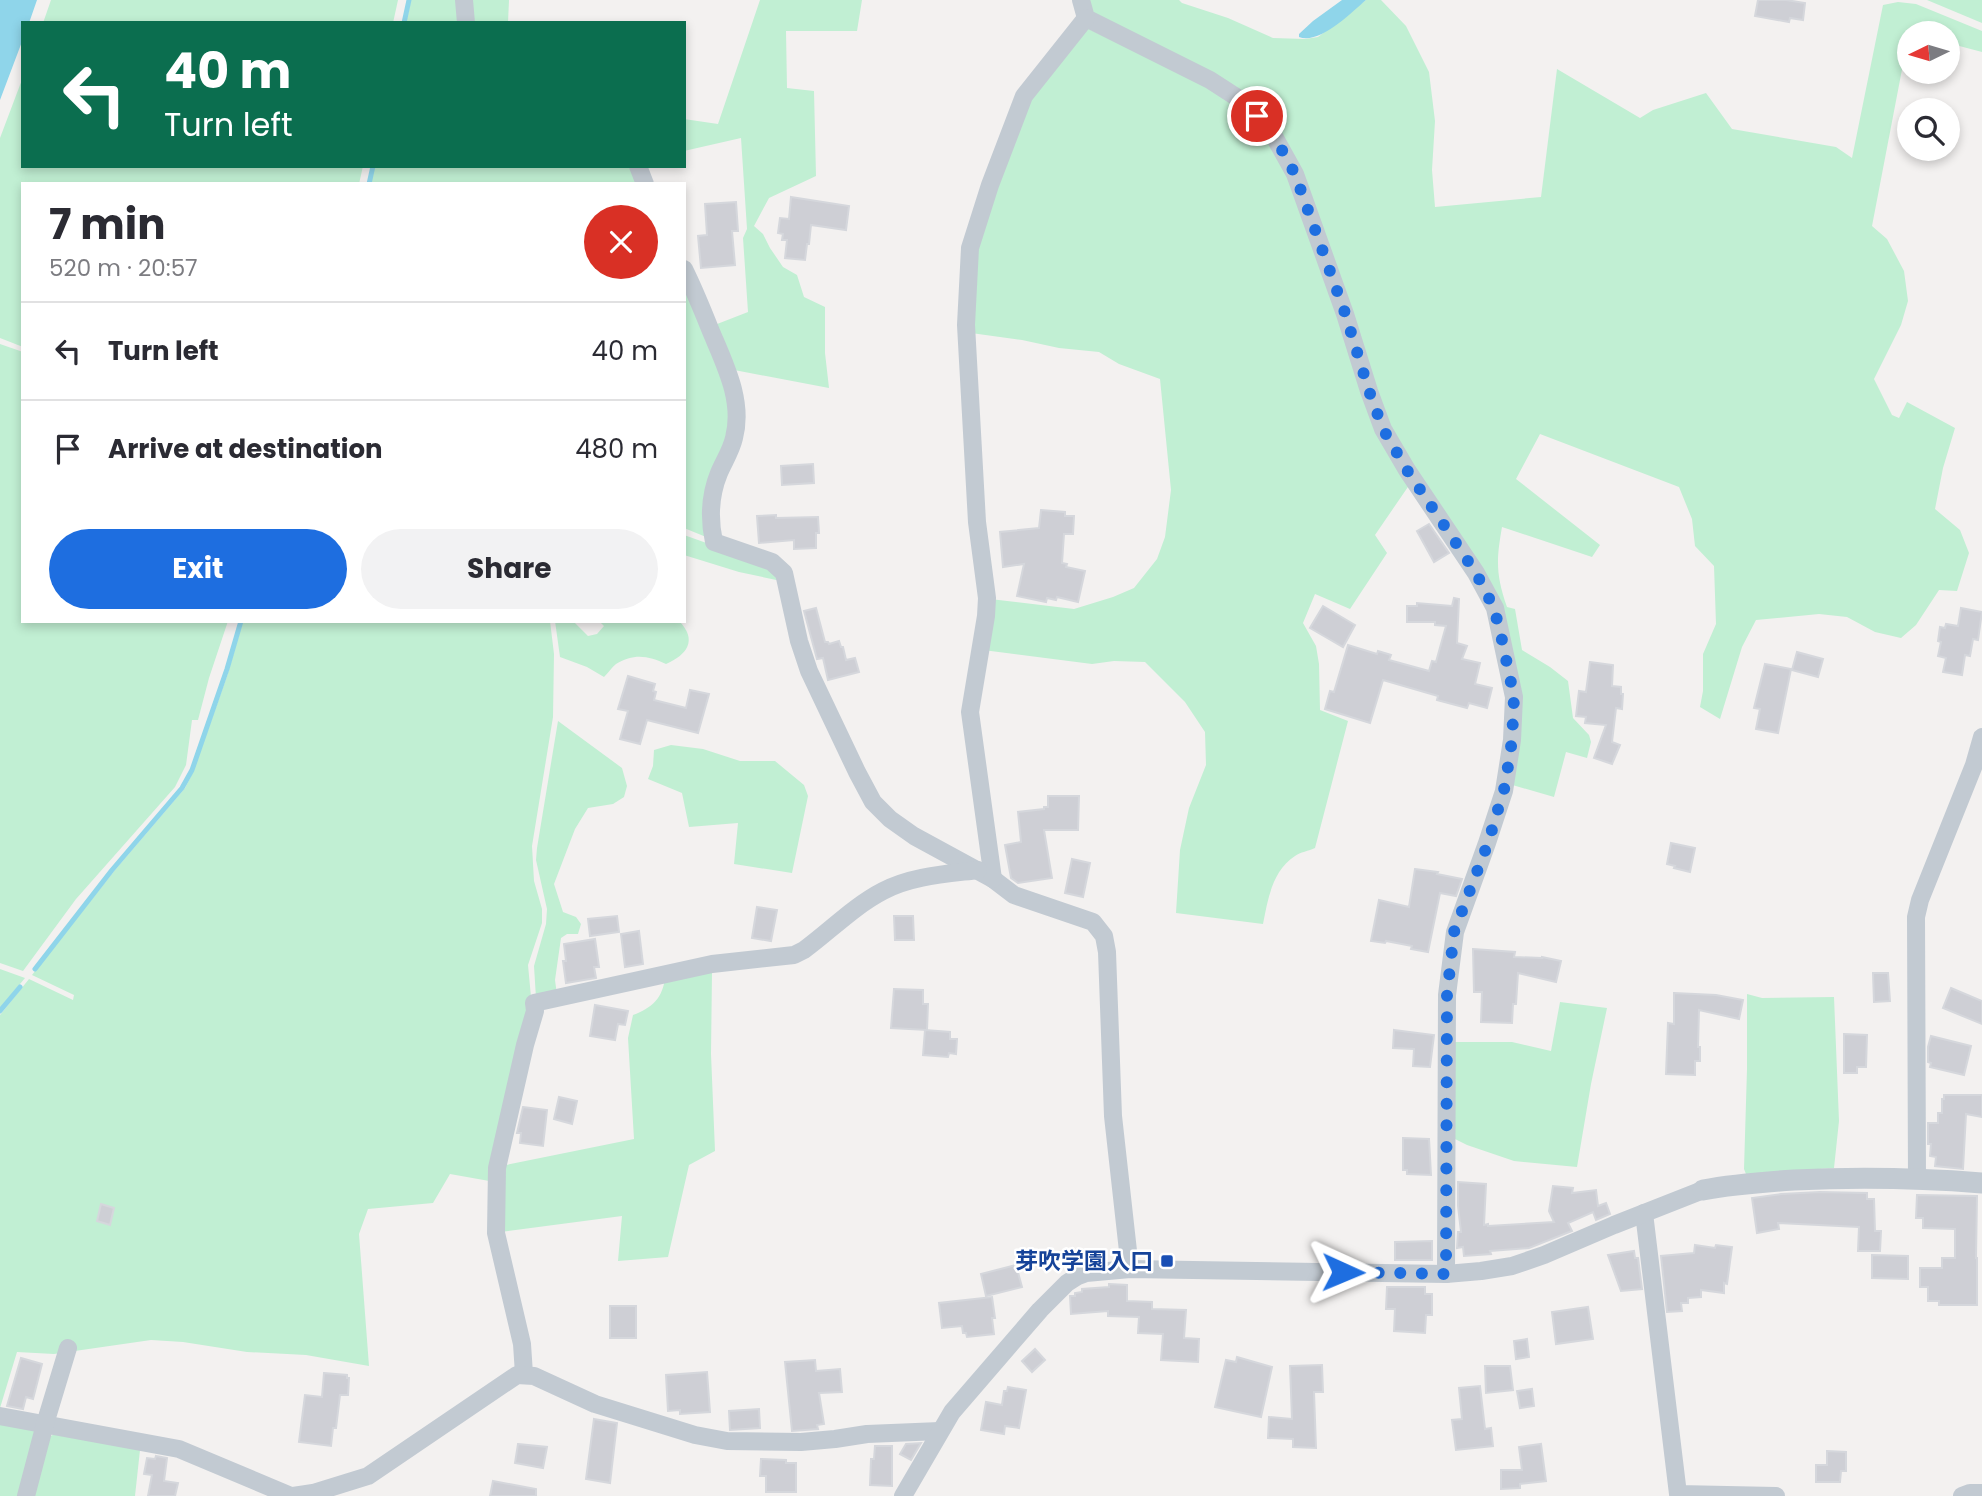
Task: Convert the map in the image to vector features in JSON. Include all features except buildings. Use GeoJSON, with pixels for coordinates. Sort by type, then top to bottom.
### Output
{"type":"FeatureCollection","features":[{"type":"Feature","properties":{"kind":"street"},"geometry":{"type":"LineString","coordinates":[[464,0],[466,21]]}},
{"type":"Feature","properties":{"kind":"street"},"geometry":{"type":"LineString","coordinates":[[1081,0],[1086,18],[1210,80],[1244,102],[1270,128],[1299,185],[1383,429],[1476,573],[1494,608],[1514,697],[1512,740],[1504,792],[1454,932],[1450,963],[1447,995],[1446,1274]]}},
{"type":"Feature","properties":{"kind":"street"},"geometry":{"type":"LineString","coordinates":[[985,874],[970,712],[987,598],[977,522],[966,325],[971,248],[990,185],[1024,96],[1086,18]]}},
{"type":"Feature","properties":{"kind":"street"},"geometry":{"type":"LineString","coordinates":[[686,274],[727,373],[737,415],[728,457],[713,491],[710,526],[714,542],[772,562],[783,573],[809,671],[873,802],[890,819],[914,836],[985,874],[1014,895],[1093,922],[1104,936],[1107,952],[1113,1116],[1130,1269]]}},
{"type":"Feature","properties":{"kind":"street"},"geometry":{"type":"LineString","coordinates":[[1917,1178],[1916,917],[1920,900],[1974,765],[1982,737]]}},
{"type":"Feature","properties":{"kind":"street"},"geometry":{"type":"LineString","coordinates":[[524,1374],[522,1344],[496,1233],[497,1168],[535,1011],[534,1003],[712,964],[794,955],[882,891],[943,874],[985,874]]}},
{"type":"Feature","properties":{"kind":"street"},"geometry":{"type":"LineString","coordinates":[[903,1496],[952,1412],[1024,1328],[1067,1283],[1086,1273],[1130,1269],[1446,1274],[1481,1271],[1512,1266],[1544,1255],[1703,1190],[1728,1185],[1853,1178],[1917,1178],[1982,1183]]}},
{"type":"Feature","properties":{"kind":"street"},"geometry":{"type":"LineString","coordinates":[[1644,1213],[1678,1494],[1776,1496]]}},
{"type":"Feature","properties":{"kind":"street"},"geometry":{"type":"LineString","coordinates":[[26,1496],[68,1348]]}},
{"type":"Feature","properties":{"kind":"street"},"geometry":{"type":"LineString","coordinates":[[0,1416],[180,1449],[292,1496],[313,1493],[368,1476],[508,1380],[524,1374],[595,1404],[695,1435],[727,1441],[801,1442],[867,1434],[940,1431]]}},
{"type":"Feature","properties":{"kind":"street"},"geometry":{"type":"LineString","coordinates":[[1962,1496],[1982,1493]]}},
{"type":"Feature","properties":{"kind":"green space"},"geometry":{"type":"Polygon","coordinates":[[[51,0],[398,0],[393,21],[44,21],[51,0]]]}},
{"type":"Feature","properties":{"kind":"green space"},"geometry":{"type":"Polygon","coordinates":[[[411,0],[460,0],[462,21],[406,21],[411,0]]]}},
{"type":"Feature","properties":{"kind":"green space"},"geometry":{"type":"Polygon","coordinates":[[[467,0],[509,0],[508,21],[469,21],[467,0]]]}},
{"type":"Feature","properties":{"kind":"green space"},"geometry":{"type":"Polygon","coordinates":[[[760,0],[862,0],[857,31],[786,31],[787,88],[814,91],[816,176],[769,198],[754,226],[763,234],[783,267],[797,275],[804,297],[825,307],[825,353],[829,388],[729,369],[712,326],[748,312],[743,238],[747,229],[741,138],[686,151],[686,119],[718,124],[760,0]]]}},
{"type":"Feature","properties":{"kind":"green space"},"geometry":{"type":"Polygon","coordinates":[[[1087,0],[1179,0],[1273,38],[1305,39],[1318,37],[1366,0],[1381,0],[1406,26],[1429,72],[1435,121],[1432,170],[1435,207],[1541,197],[1557,69],[1640,118],[1653,110],[1706,93],[1732,129],[1836,147],[1852,158],[1883,5],[1898,2],[1916,4],[1958,21],[1897,21],[1897,84],[1899,84],[1872,226],[1887,239],[1904,271],[1908,301],[1901,325],[1874,379],[1892,415],[1899,418],[1907,402],[1955,428],[1935,509],[1960,530],[1969,553],[1957,591],[1939,590],[1916,625],[1901,638],[1875,632],[1847,617],[1819,614],[1756,620],[1742,647],[1720,719],[1700,707],[1703,654],[1716,624],[1714,566],[1695,546],[1692,519],[1679,487],[1540,434],[1516,479],[1600,545],[1592,557],[1502,527],[1499,577],[1507,607],[1515,609],[1522,650],[1568,681],[1573,718],[1589,735],[1591,742],[1587,758],[1566,752],[1554,797],[1509,784],[1507,640],[1386,426],[1332,263],[1257,112],[1089,17],[1087,0]]]}},
{"type":"Feature","properties":{"kind":"green space"},"geometry":{"type":"Polygon","coordinates":[[[1927,0],[1982,0],[1982,23],[1927,0]]]}},
{"type":"Feature","properties":{"kind":"green space"},"geometry":{"type":"Polygon","coordinates":[[[1960,22],[1982,31],[1982,52],[1960,46],[1960,22]]]}},
{"type":"Feature","properties":{"kind":"green space"},"geometry":{"type":"Polygon","coordinates":[[[1087,28],[1237,101],[1281,153],[1412,481],[1375,535],[1387,553],[1350,609],[1315,594],[1303,623],[1316,646],[1320,710],[1348,721],[1315,848],[1297,855],[1281,869],[1272,886],[1263,924],[1176,913],[1180,850],[1189,808],[1206,765],[1205,732],[1185,702],[1145,662],[1114,661],[1092,664],[983,650],[990,599],[1074,609],[1113,597],[1134,588],[1157,559],[1165,537],[1171,490],[1160,379],[1119,364],[1099,352],[971,333],[974,247],[1016,111],[1087,28]]]}},
{"type":"Feature","properties":{"kind":"green space"},"geometry":{"type":"Polygon","coordinates":[[[21,82],[21,168],[363,168],[359,182],[21,182],[21,346],[0,338],[0,138],[21,82]]]}},
{"type":"Feature","properties":{"kind":"green space"},"geometry":{"type":"Polygon","coordinates":[[[374,168],[635,168],[641,182],[370,182],[374,168]]]}},
{"type":"Feature","properties":{"kind":"green space"},"geometry":{"type":"Polygon","coordinates":[[[686,287],[734,407],[711,539],[686,529],[686,287]]]}},
{"type":"Feature","properties":{"kind":"green space"},"geometry":{"type":"Polygon","coordinates":[[[0,344],[21,351],[21,623],[227,623],[198,720],[192,720],[186,765],[175,787],[76,899],[23,971],[0,963],[0,344]]]}},
{"type":"Feature","properties":{"kind":"green space"},"geometry":{"type":"Polygon","coordinates":[[[686,536],[768,565],[781,581],[739,572],[686,556],[686,536]]]}},
{"type":"Feature","properties":{"kind":"green space"},"geometry":{"type":"Polygon","coordinates":[[[242,623],[550,623],[554,654],[553,717],[532,846],[534,881],[542,909],[542,923],[528,965],[531,997],[495,1182],[450,1174],[433,1203],[368,1209],[359,1234],[369,1366],[306,1355],[247,1352],[151,1340],[54,1354],[17,1352],[0,1408],[0,1015],[29,979],[73,1000],[74,995],[32,975],[115,870],[185,788],[227,676],[242,623]]]}},
{"type":"Feature","properties":{"kind":"green space"},"geometry":{"type":"Polygon","coordinates":[[[555,623],[575,623],[588,636],[597,634],[604,626],[601,623],[681,623],[688,634],[688,646],[680,656],[666,664],[654,659],[629,658],[616,664],[604,677],[560,657],[555,623]]]}},
{"type":"Feature","properties":{"kind":"green space"},"geometry":{"type":"Polygon","coordinates":[[[558,721],[622,768],[627,786],[624,797],[613,804],[588,808],[575,829],[554,884],[563,912],[576,917],[581,924],[578,934],[567,934],[561,938],[555,980],[557,995],[536,998],[534,966],[546,924],[547,909],[536,860],[558,721]]]}},
{"type":"Feature","properties":{"kind":"green space"},"geometry":{"type":"Polygon","coordinates":[[[671,745],[703,749],[740,761],[775,761],[804,785],[808,796],[792,873],[734,864],[738,823],[689,827],[682,793],[648,779],[653,766],[654,750],[671,745]]]}},
{"type":"Feature","properties":{"kind":"green space"},"geometry":{"type":"Polygon","coordinates":[[[0,969],[25,978],[0,1008],[0,969]]]}},
{"type":"Feature","properties":{"kind":"green space"},"geometry":{"type":"Polygon","coordinates":[[[712,972],[711,1054],[715,1151],[689,1165],[668,1257],[618,1261],[622,1216],[501,1232],[506,1165],[634,1139],[628,1038],[633,1015],[655,1001],[662,991],[665,977],[712,972]]]}},
{"type":"Feature","properties":{"kind":"green space"},"geometry":{"type":"Polygon","coordinates":[[[1747,994],[1762,998],[1834,997],[1839,1121],[1834,1168],[1746,1174],[1747,994]]]}},
{"type":"Feature","properties":{"kind":"green space"},"geometry":{"type":"Polygon","coordinates":[[[1560,1002],[1607,1008],[1577,1167],[1514,1161],[1451,1137],[1450,1042],[1512,1042],[1551,1051],[1560,1002]]]}},
{"type":"Feature","properties":{"kind":"green space"},"geometry":{"type":"Polygon","coordinates":[[[0,1423],[40,1432],[21,1496],[0,1496],[0,1423]]]}},
{"type":"Feature","properties":{"kind":"green space"},"geometry":{"type":"Polygon","coordinates":[[[54,1434],[140,1450],[135,1496],[30,1496],[47,1439],[54,1434]]]}},
{"type":"Feature","properties":{"kind":"water"},"geometry":{"type":"Polygon","coordinates":[[[0,0],[37,0],[30,21],[21,21],[21,44],[0,100],[0,0]]]}},
{"type":"Feature","properties":{"kind":"water"},"geometry":{"type":"Polygon","coordinates":[[[1342,0],[1366,0],[1325,32],[1307,38],[1299,37],[1313,21],[1342,0]]]}},
{"type":"Feature","properties":{"kind":"waterway"},"geometry":{"type":"LineString","coordinates":[[404,21],[409,0]]}},
{"type":"Feature","properties":{"kind":"waterway"},"geometry":{"type":"LineString","coordinates":[[369,182],[373,168]]}},
{"type":"Feature","properties":{"kind":"waterway"},"geometry":{"type":"LineString","coordinates":[[35,969],[112,870],[182,788],[192,770],[240,623]]}},
{"type":"Feature","properties":{"kind":"waterway"},"geometry":{"type":"LineString","coordinates":[[0,1011],[20,987]]}},
{"type":"Feature","properties":{"kind":"place","name":"芽吹学園入口"},"geometry":{"type":"Point","coordinates":[1167,1261]}},
{"type":"Feature","properties":{"kind":"route"},"geometry":{"type":"LineString","coordinates":[[1257,116],[1270,128],[1295,174],[1383,429],[1476,573],[1494,608],[1514,697],[1512,740],[1504,792],[1454,932],[1450,963],[1447,995],[1446,1274],[1343,1272]]}}]}
